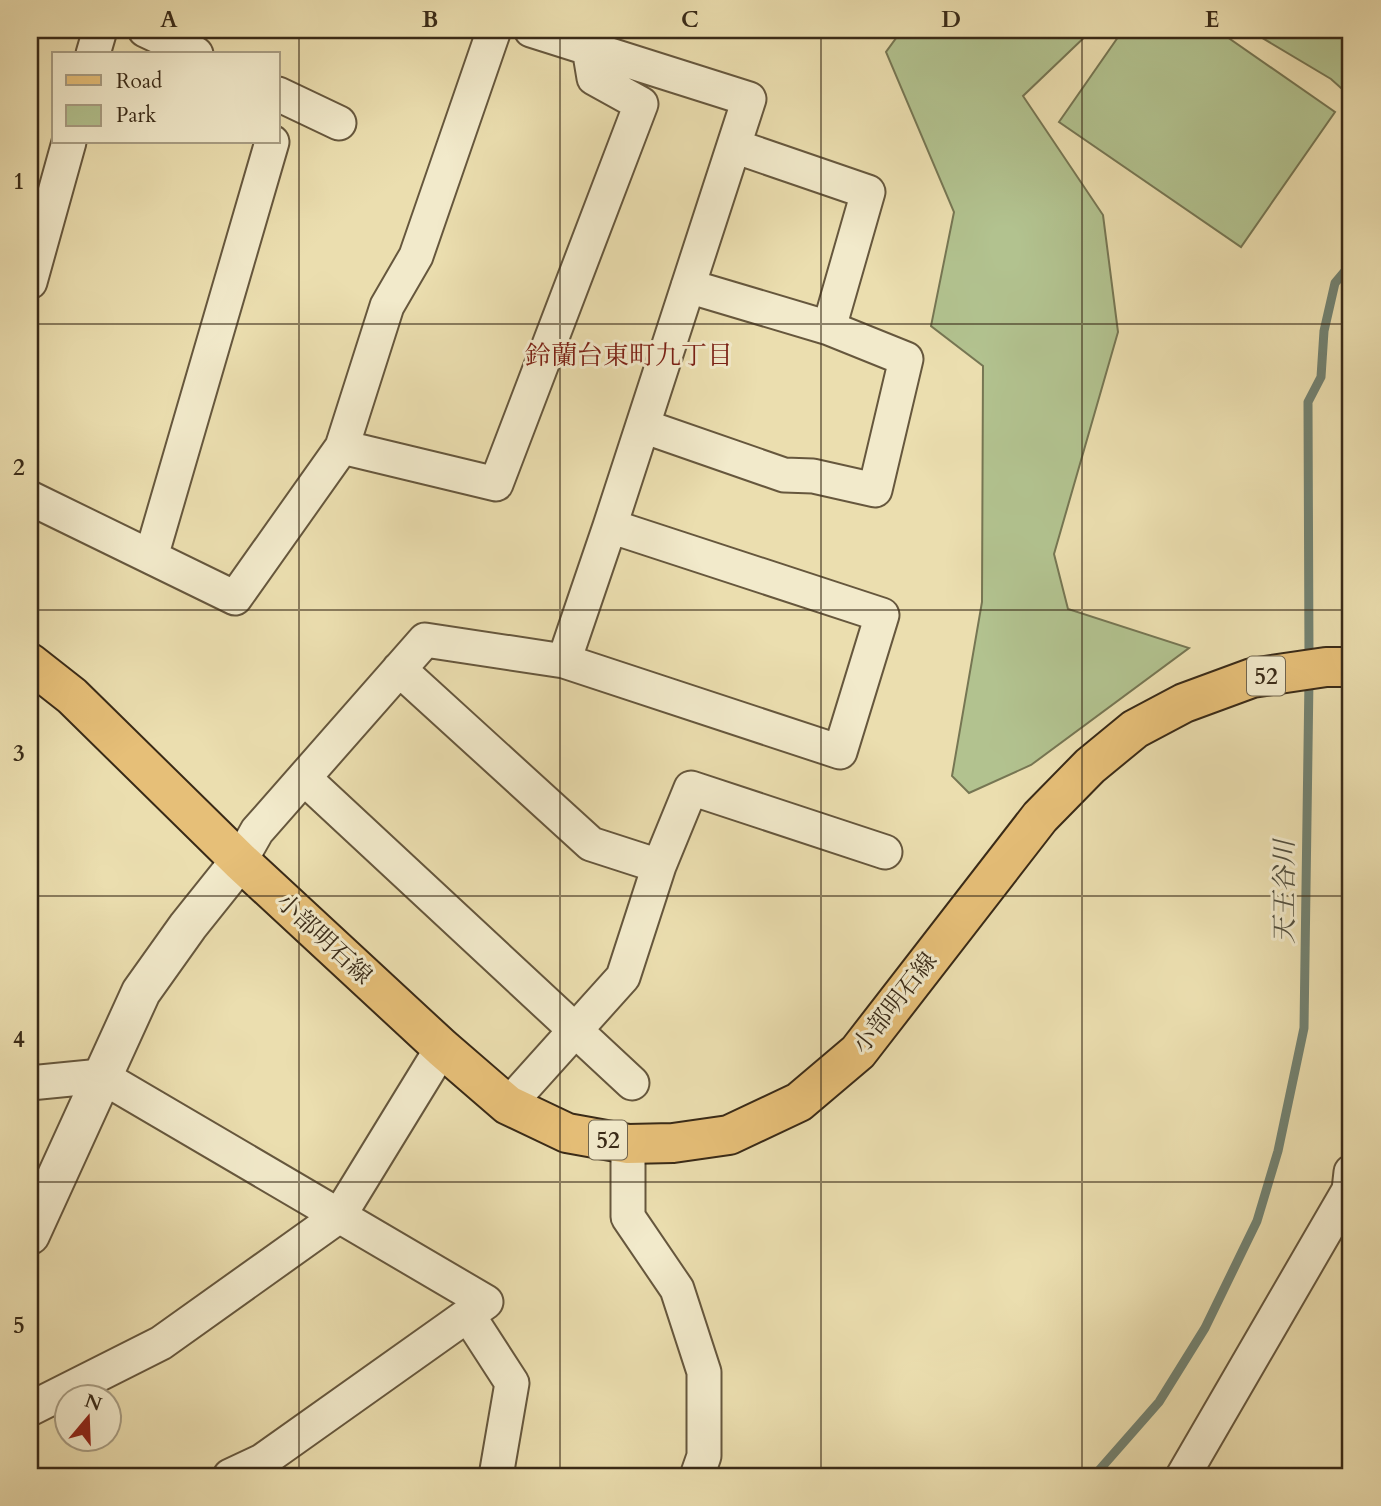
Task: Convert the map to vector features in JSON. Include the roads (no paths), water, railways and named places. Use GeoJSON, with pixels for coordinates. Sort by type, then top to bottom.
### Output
{"type":"FeatureCollection","features":[{"type":"Feature","properties":{"kind":"main road","name":"小部明石線"},"geometry":{"type":"LineString","coordinates":[[30,663],[72,696],[240,861],[442,1048],[508,1105],[567,1133],[628,1144],[673,1143],[729,1135],[799,1102],[858,1052],[1040,817],[1090,766],[1135,729],[1184,703],[1252,678],[1326,667],[1351,667]]}},
{"type":"Feature","properties":{"kind":"street"},"geometry":{"type":"LineString","coordinates":[[94,52],[100,30]]}},
{"type":"Feature","properties":{"kind":"street"},"geometry":{"type":"LineString","coordinates":[[145,30],[192,52]]}},
{"type":"Feature","properties":{"kind":"street"},"geometry":{"type":"LineString","coordinates":[[30,498],[235,598],[342,447],[387,306],[416,256],[494,30]]}},
{"type":"Feature","properties":{"kind":"street"},"geometry":{"type":"LineString","coordinates":[[531,30],[749,99],[564,661]]}},
{"type":"Feature","properties":{"kind":"street"},"geometry":{"type":"LineString","coordinates":[[342,447],[496,484],[641,104],[594,78],[589,48]]}},
{"type":"Feature","properties":{"kind":"street"},"geometry":{"type":"LineString","coordinates":[[281,104],[339,123]]}},
{"type":"Feature","properties":{"kind":"street"},"geometry":{"type":"LineString","coordinates":[[30,282],[68,144]]}},
{"type":"Feature","properties":{"kind":"street"},"geometry":{"type":"LineString","coordinates":[[151,557],[271,144]]}},
{"type":"Feature","properties":{"kind":"street"},"geometry":{"type":"LineString","coordinates":[[734,146],[868,192],[829,328]]}},
{"type":"Feature","properties":{"kind":"street"},"geometry":{"type":"LineString","coordinates":[[643,426],[784,475],[813,475],[875,490],[906,359],[829,328],[688,286]]}},
{"type":"Feature","properties":{"kind":"street"},"geometry":{"type":"LineString","coordinates":[[30,1235],[141,992],[188,926],[240,861],[257,831],[425,640],[564,661],[840,752],[882,615],[610,526]]}},
{"type":"Feature","properties":{"kind":"street"},"geometry":{"type":"LineString","coordinates":[[399,669],[591,844],[659,866]]}},
{"type":"Feature","properties":{"kind":"street"},"geometry":{"type":"LineString","coordinates":[[304,778],[632,1083]]}},
{"type":"Feature","properties":{"kind":"street"},"geometry":{"type":"LineString","coordinates":[[508,1105],[623,977],[659,866],[691,788],[885,852]]}},
{"type":"Feature","properties":{"kind":"street"},"geometry":{"type":"LineString","coordinates":[[30,1409],[160,1343],[339,1216],[442,1048]]}},
{"type":"Feature","properties":{"kind":"street"},"geometry":{"type":"LineString","coordinates":[[30,1083],[101,1076],[486,1302],[267,1468],[230,1476]]}},
{"type":"Feature","properties":{"kind":"street"},"geometry":{"type":"LineString","coordinates":[[628,1144],[628,1217],[677,1289],[704,1372],[704,1456],[697,1476]]}},
{"type":"Feature","properties":{"kind":"street"},"geometry":{"type":"LineString","coordinates":[[1183,1476],[1349,1190],[1351,1172]]}},
{"type":"Feature","properties":{"kind":"street"},"geometry":{"type":"LineString","coordinates":[[468,1315],[512,1383],[496,1476]]}},
{"type":"Feature","properties":{"kind":"waterway","name":"天王谷川"},"geometry":{"type":"LineString","coordinates":[[1309,661],[1308,402],[1321,377],[1324,331],[1335,283],[1351,264]]}},
{"type":"Feature","properties":{"kind":"waterway","name":"天王谷川"},"geometry":{"type":"LineString","coordinates":[[1094,1476],[1159,1402],[1205,1328],[1257,1221],[1278,1151],[1304,1028],[1309,679]]}},
{"type":"Feature","properties":{"kind":"district","name":"鈴蘭台東町九丁目"},"geometry":{"type":"Point","coordinates":[629,355]}}]}
